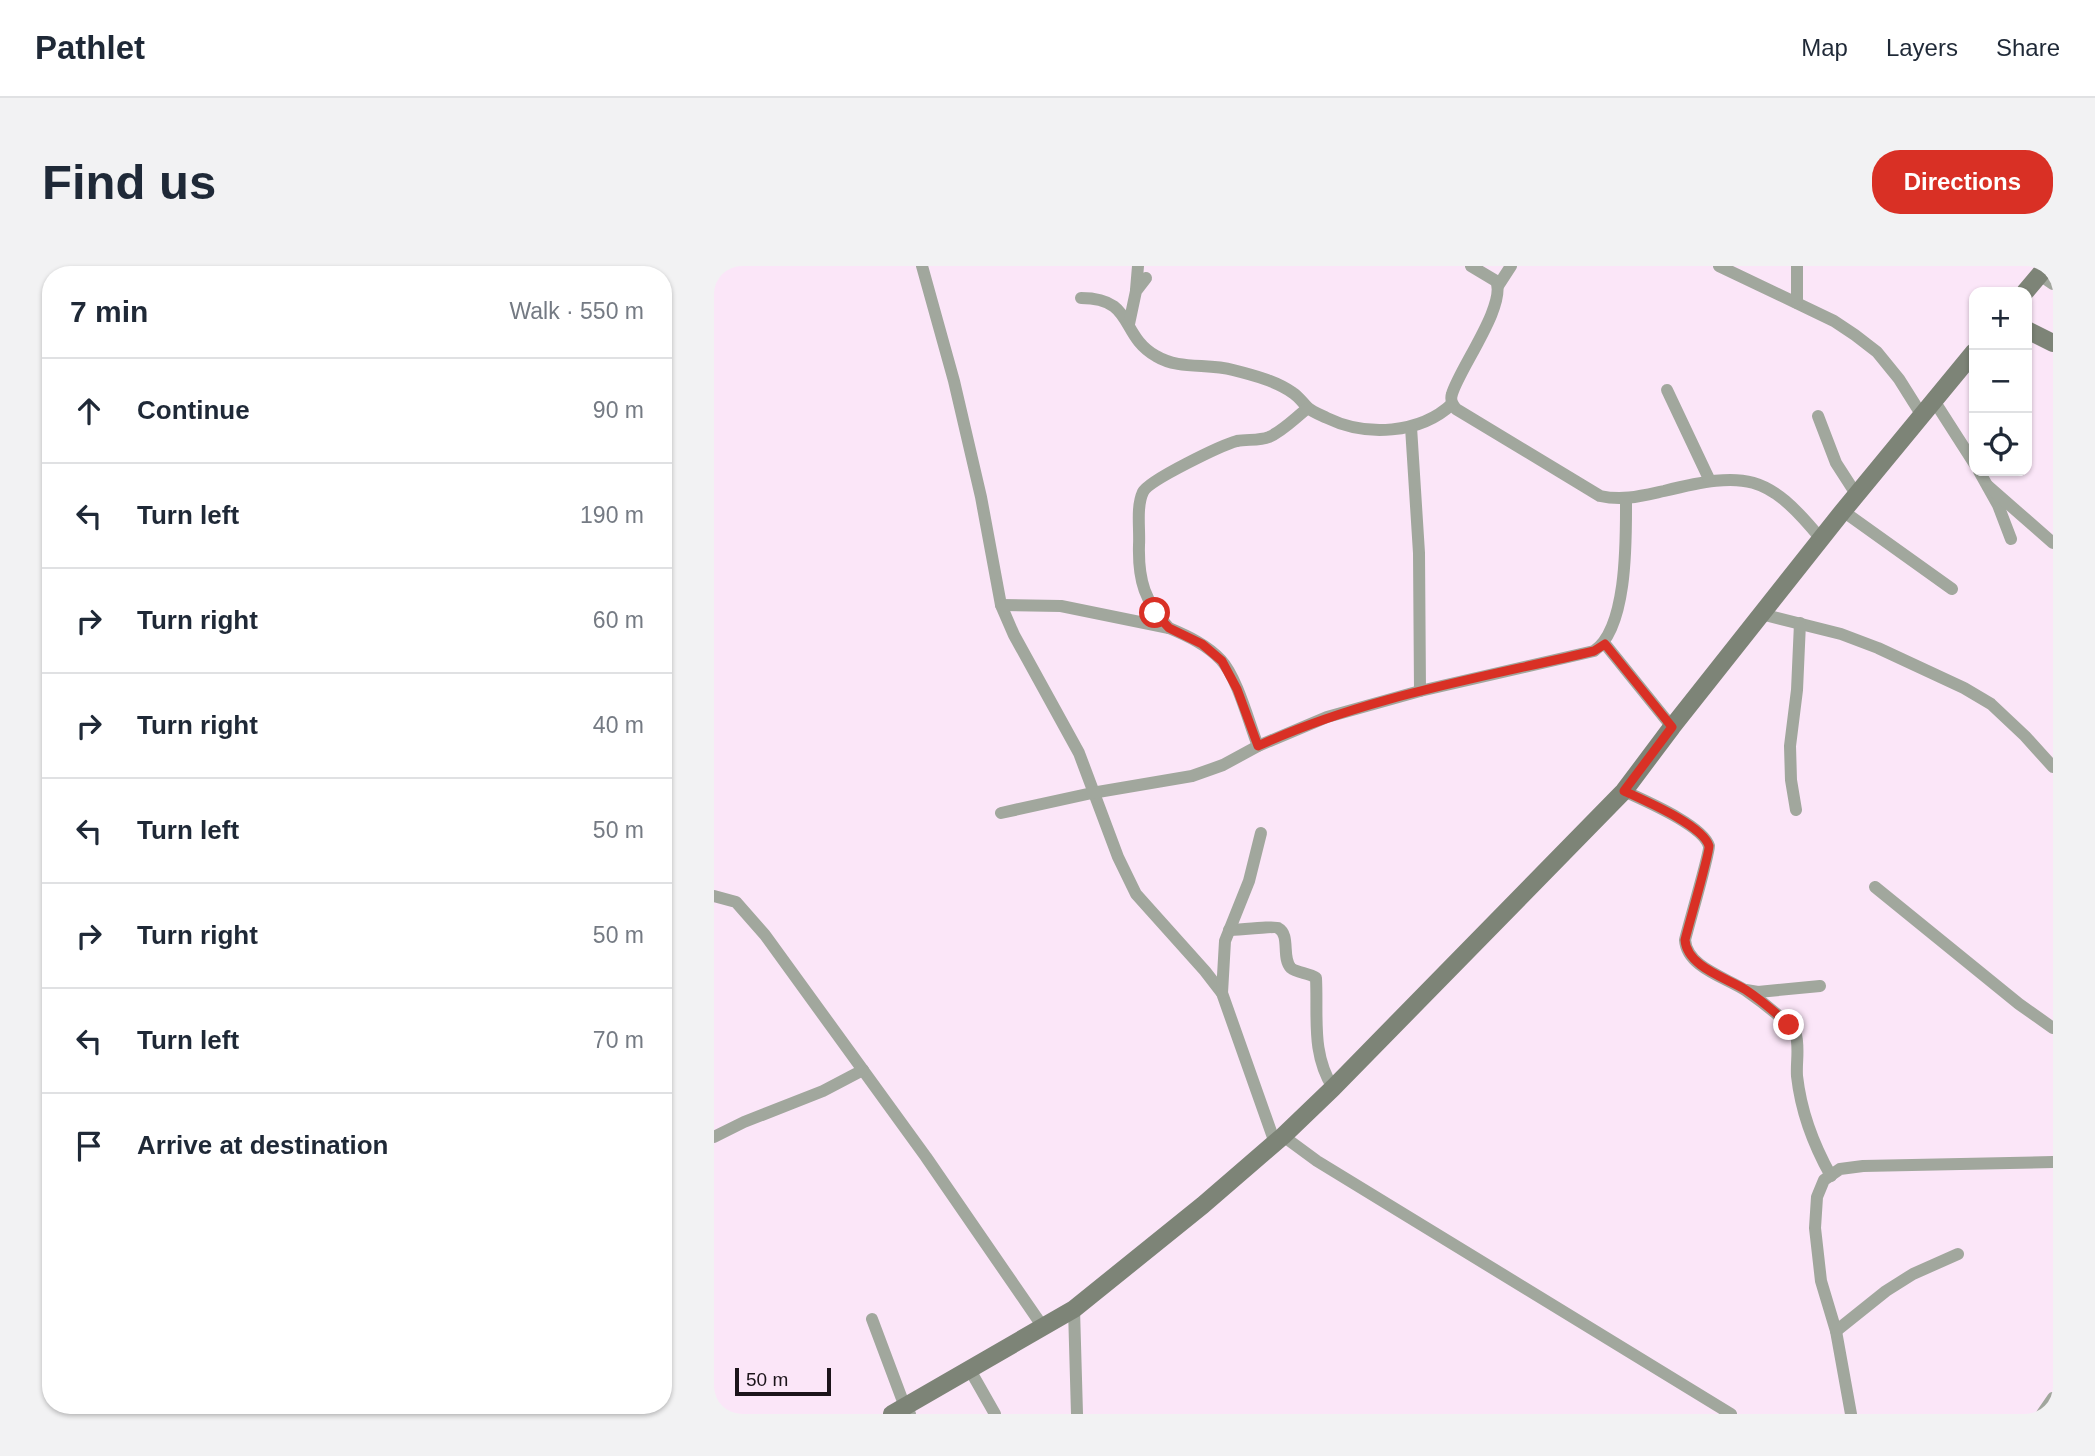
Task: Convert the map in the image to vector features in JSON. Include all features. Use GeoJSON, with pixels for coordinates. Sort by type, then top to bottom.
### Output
{"type":"FeatureCollection","features":[{"type":"Feature","properties":{"kind":"street"},"geometry":{"type":"LineString","coordinates":[[922,266],[963,419],[1001,605],[1014,635],[1079,753],[1092,793],[1136,894],[1222,993],[1279,1140],[1731,1414]]}},
{"type":"Feature","properties":{"kind":"street"},"geometry":{"type":"LineString","coordinates":[[1129,324],[1138,266]]}},
{"type":"Feature","properties":{"kind":"street"},"geometry":{"type":"LineString","coordinates":[[1471,266],[1496,281],[1499,286]]}},
{"type":"Feature","properties":{"kind":"street"},"geometry":{"type":"LineString","coordinates":[[1511,266],[1499,286],[1479,341],[1452,392],[1452,404],[1456,409],[1600,496],[1626,499],[1710,481],[1740,480],[1768,488],[1792,505],[1821,539]]}},
{"type":"Feature","properties":{"kind":"street"},"geometry":{"type":"LineString","coordinates":[[1718,266],[1834,321],[1877,352],[1899,379],[1921,414]]}},
{"type":"Feature","properties":{"kind":"street"},"geometry":{"type":"LineString","coordinates":[[1797,266],[1797,303]]}},
{"type":"Feature","properties":{"kind":"street"},"geometry":{"type":"LineString","coordinates":[[2031,287],[2047,275]]}},
{"type":"Feature","properties":{"kind":"street"},"geometry":{"type":"LineString","coordinates":[[1136,290],[1146,278]]}},
{"type":"Feature","properties":{"kind":"street"},"geometry":{"type":"LineString","coordinates":[[1081,298],[1101,299],[1113,305],[1129,324],[1137,342],[1167,362],[1233,370],[1276,384],[1292,393],[1308,408],[1341,424],[1359,428],[1412,427],[1432,419],[1452,404]]}},
{"type":"Feature","properties":{"kind":"street"},"geometry":{"type":"LineString","coordinates":[[2032,333],[2053,343]]}},
{"type":"Feature","properties":{"kind":"street"},"geometry":{"type":"LineString","coordinates":[[872,1319],[902,1412],[1074,1309],[1279,1140],[1624,791],[1856,494],[1969,358]]}},
{"type":"Feature","properties":{"kind":"street"},"geometry":{"type":"LineString","coordinates":[[1667,390],[1710,481]]}},
{"type":"Feature","properties":{"kind":"street"},"geometry":{"type":"LineString","coordinates":[[1933,399],[1969,455]]}},
{"type":"Feature","properties":{"kind":"street"},"geometry":{"type":"LineString","coordinates":[[1169,628],[1150,605],[1139,572],[1140,500],[1147,486],[1228,444],[1266,438],[1308,408]]}},
{"type":"Feature","properties":{"kind":"street"},"geometry":{"type":"LineString","coordinates":[[1818,416],[1836,463],[1856,494]]}},
{"type":"Feature","properties":{"kind":"street"},"geometry":{"type":"LineString","coordinates":[[1412,427],[1419,553],[1420,691]]}},
{"type":"Feature","properties":{"kind":"street"},"geometry":{"type":"LineString","coordinates":[[1982,476],[2011,539]]}},
{"type":"Feature","properties":{"kind":"street"},"geometry":{"type":"LineString","coordinates":[[1989,486],[2053,543]]}},
{"type":"Feature","properties":{"kind":"street"},"geometry":{"type":"LineString","coordinates":[[1000,813],[1092,793],[1192,776],[1223,765],[1258,746],[1327,717],[1420,691],[1594,651],[1605,644],[1614,625],[1625,567],[1626,499]]}},
{"type":"Feature","properties":{"kind":"street"},"geometry":{"type":"LineString","coordinates":[[1843,511],[1952,589]]}},
{"type":"Feature","properties":{"kind":"street"},"geometry":{"type":"LineString","coordinates":[[1001,605],[1061,606],[1169,628],[1202,644],[1222,661],[1237,689],[1258,746]]}},
{"type":"Feature","properties":{"kind":"street"},"geometry":{"type":"LineString","coordinates":[[1761,614],[1841,634],[1964,688],[1991,704],[2053,767]]}},
{"type":"Feature","properties":{"kind":"street"},"geometry":{"type":"LineString","coordinates":[[1796,810],[1791,780],[1790,746],[1797,690],[1800,623]]}},
{"type":"Feature","properties":{"kind":"street"},"geometry":{"type":"LineString","coordinates":[[1605,644],[1672,727]]}},
{"type":"Feature","properties":{"kind":"street"},"geometry":{"type":"LineString","coordinates":[[1624,791],[1689,826],[1702,835],[1709,845],[1709,855],[1685,940],[1686,947],[1702,966],[1745,990],[1795,1031],[1798,1039],[1799,1094],[1814,1145],[1831,1176]]}},
{"type":"Feature","properties":{"kind":"street"},"geometry":{"type":"LineString","coordinates":[[1222,993],[1225,941],[1249,881],[1261,834]]}},
{"type":"Feature","properties":{"kind":"street"},"geometry":{"type":"LineString","coordinates":[[1875,887],[2019,1004],[2053,1028]]}},
{"type":"Feature","properties":{"kind":"street"},"geometry":{"type":"LineString","coordinates":[[714,896],[736,902],[765,935],[926,1157],[1043,1327]]}},
{"type":"Feature","properties":{"kind":"street"},"geometry":{"type":"LineString","coordinates":[[1229,930],[1254,930],[1274,926],[1280,929],[1284,935],[1288,965],[1316,978],[1318,1053],[1322,1071],[1333,1087]]}},
{"type":"Feature","properties":{"kind":"street"},"geometry":{"type":"LineString","coordinates":[[1745,990],[1758,992],[1820,986]]}},
{"type":"Feature","properties":{"kind":"street"},"geometry":{"type":"LineString","coordinates":[[714,1137],[744,1122],[823,1091],[863,1070]]}},
{"type":"Feature","properties":{"kind":"street"},"geometry":{"type":"LineString","coordinates":[[1851,1414],[1836,1331],[1821,1281],[1815,1228],[1817,1197],[1824,1180],[1840,1169],[1863,1166],[2053,1162]]}},
{"type":"Feature","properties":{"kind":"street"},"geometry":{"type":"LineString","coordinates":[[1836,1331],[1886,1291],[1913,1274],[1958,1254]]}},
{"type":"Feature","properties":{"kind":"street"},"geometry":{"type":"LineString","coordinates":[[1074,1309],[1077,1414]]}},
{"type":"Feature","properties":{"kind":"street"},"geometry":{"type":"LineString","coordinates":[[970,1370],[995,1414]]}},
{"type":"Feature","properties":{"kind":"street"},"geometry":{"type":"LineString","coordinates":[[2042,1414],[2053,1398]]}},
{"type":"Feature","properties":{"kind":"route"},"geometry":{"type":"LineString","coordinates":[[1155,613],[1169,628],[1202,644],[1222,661],[1237,689],[1258,746],[1292,730],[1361,707],[1594,651],[1605,644],[1672,727],[1624,791],[1689,826],[1702,835],[1709,845],[1709,855],[1685,940],[1686,947],[1702,966],[1745,990],[1789,1025]]}}]}
